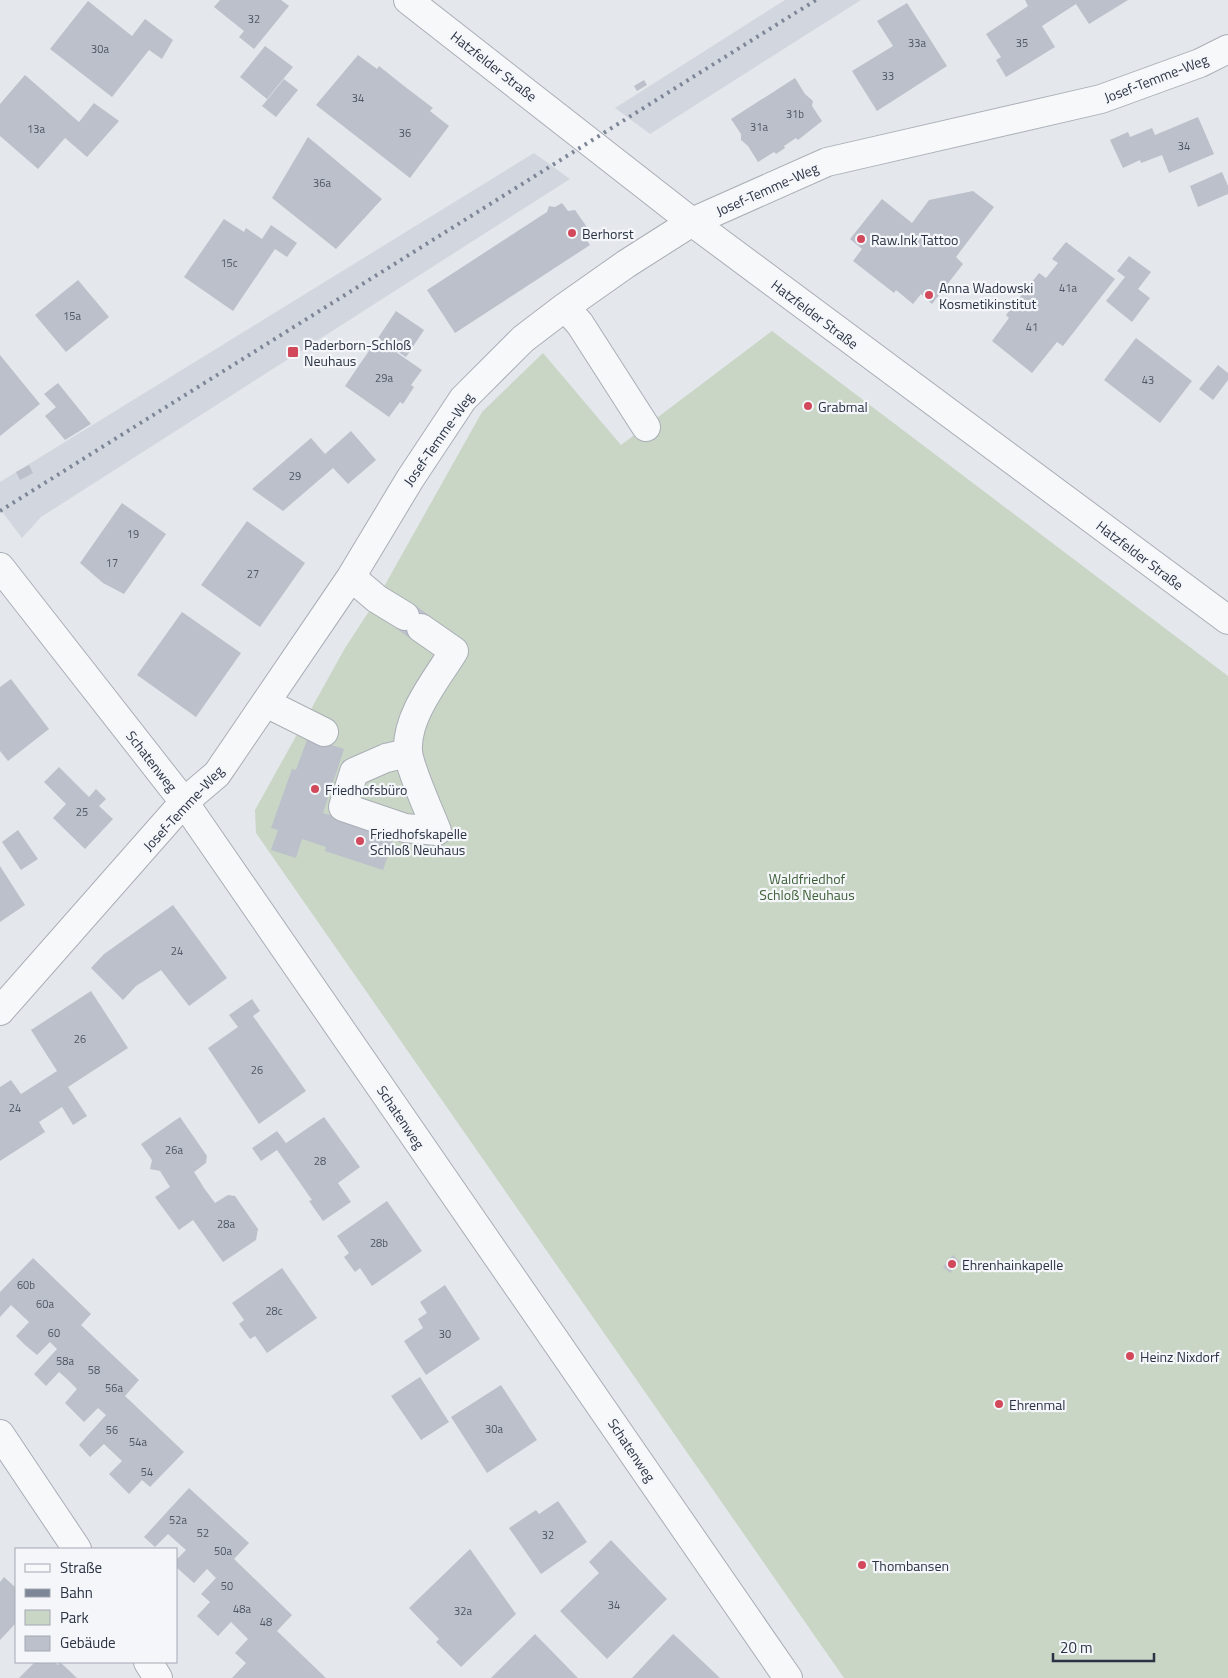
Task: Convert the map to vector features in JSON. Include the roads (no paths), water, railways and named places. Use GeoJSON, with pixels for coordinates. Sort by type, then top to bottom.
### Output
{"type":"FeatureCollection","features":[{"type":"Feature","properties":{"kind":"street","name":"Hatzfelder Straße"},"geometry":{"type":"LineString","coordinates":[[427,5],[692,222],[1228,620]]}},
{"type":"Feature","properties":{"kind":"street","name":"Josef-Temme-Weg"},"geometry":{"type":"LineString","coordinates":[[0,1011],[184,802],[217,774],[351,577],[410,479],[463,399],[523,339],[565,307],[615,284],[692,222],[827,162],[1101,99],[1200,63],[1228,49]]}},
{"type":"Feature","properties":{"kind":"street"},"geometry":{"type":"LineString","coordinates":[[565,307],[580,324],[646,427]]}},
{"type":"Feature","properties":{"kind":"street","name":"Schatenweg"},"geometry":{"type":"LineString","coordinates":[[0,567],[184,802],[788,1678]]}},
{"type":"Feature","properties":{"kind":"street"},"geometry":{"type":"LineString","coordinates":[[351,577],[377,599],[454,651],[420,708],[410,732],[408,753]]}},
{"type":"Feature","properties":{"kind":"street"},"geometry":{"type":"LineString","coordinates":[[266,703],[324,732]]}},
{"type":"Feature","properties":{"kind":"street"},"geometry":{"type":"LineString","coordinates":[[0,1434],[76,1548]]}},
{"type":"Feature","properties":{"kind":"street"},"geometry":{"type":"LineString","coordinates":[[149,1663],[158,1678]]}},
{"type":"Feature","properties":{"kind":"railway"},"geometry":{"type":"LineString","coordinates":[[0,511],[816,0]]}},
{"type":"Feature","properties":{"kind":"place","name":"Berhorst"},"geometry":{"type":"Point","coordinates":[572,233]}},
{"type":"Feature","properties":{"kind":"place","name":"Raw.Ink Tattoo"},"geometry":{"type":"Point","coordinates":[861,239]}},
{"type":"Feature","properties":{"kind":"place","name":"Anna Wadowski Kosmetikinstitut"},"geometry":{"type":"Point","coordinates":[929,295]}},
{"type":"Feature","properties":{"kind":"place","name":"Paderborn-Schloß Neuhaus"},"geometry":{"type":"Point","coordinates":[293,352]}},
{"type":"Feature","properties":{"kind":"place","name":"Grabmal"},"geometry":{"type":"Point","coordinates":[808,406]}},
{"type":"Feature","properties":{"kind":"place","name":"Friedhofsbüro"},"geometry":{"type":"Point","coordinates":[315,789]}},
{"type":"Feature","properties":{"kind":"place","name":"Friedhofskapelle Schloß Neuhaus"},"geometry":{"type":"Point","coordinates":[360,841]}},
{"type":"Feature","properties":{"kind":"place","name":"Ehrenhainkapelle"},"geometry":{"type":"Point","coordinates":[952,1264]}},
{"type":"Feature","properties":{"kind":"place","name":"Heinz Nixdorf"},"geometry":{"type":"Point","coordinates":[1130,1356]}},
{"type":"Feature","properties":{"kind":"place","name":"Ehrenmal"},"geometry":{"type":"Point","coordinates":[999,1404]}},
{"type":"Feature","properties":{"kind":"place","name":"Thombansen"},"geometry":{"type":"Point","coordinates":[862,1565]}},
{"type":"Feature","properties":{"kind":"park label","name":"Waldfriedhof Schloß Neuhaus"},"geometry":{"type":"Point","coordinates":[807,886]}}]}
